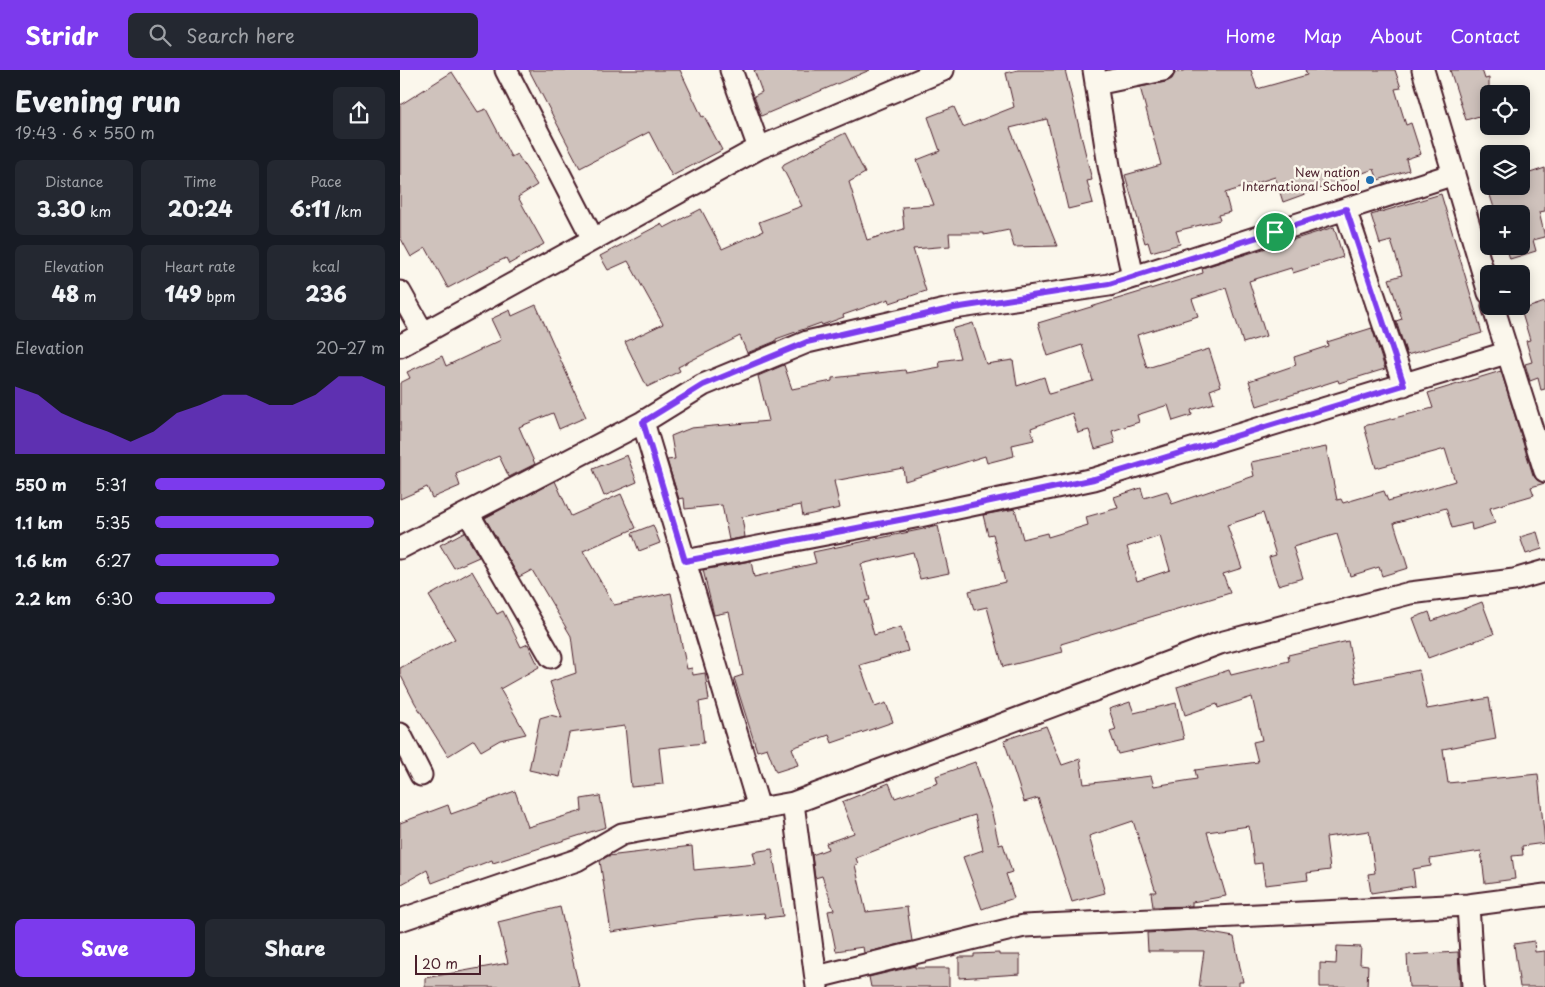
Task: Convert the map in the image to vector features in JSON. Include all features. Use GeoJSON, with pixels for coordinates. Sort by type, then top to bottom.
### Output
{"type":"FeatureCollection","features":[{"type":"Feature","properties":{"kind":"street"},"geometry":{"type":"LineString","coordinates":[[506,70],[594,238]]}},
{"type":"Feature","properties":{"kind":"street"},"geometry":{"type":"LineString","coordinates":[[731,70],[759,148]]}},
{"type":"Feature","properties":{"kind":"street"},"geometry":{"type":"LineString","coordinates":[[400,346],[759,148],[943,70]]}},
{"type":"Feature","properties":{"kind":"street"},"geometry":{"type":"LineString","coordinates":[[1133,277],[1109,166],[1095,77],[1163,70]]}},
{"type":"Feature","properties":{"kind":"street"},"geometry":{"type":"LineString","coordinates":[[1423,70],[1481,265]]}},
{"type":"Feature","properties":{"kind":"street"},"geometry":{"type":"LineString","coordinates":[[400,548],[643,422],[703,385],[807,342],[954,308],[1109,284],[1454,174]]}},
{"type":"Feature","properties":{"kind":"street"},"geometry":{"type":"LineString","coordinates":[[1346,209],[1404,385]]}},
{"type":"Feature","properties":{"kind":"street"},"geometry":{"type":"LineString","coordinates":[[400,292],[423,333]]}},
{"type":"Feature","properties":{"kind":"street"},"geometry":{"type":"LineString","coordinates":[[1495,315],[1545,471]]}},
{"type":"Feature","properties":{"kind":"street"},"geometry":{"type":"LineString","coordinates":[[685,561],[920,516],[1094,479],[1506,353]]}},
{"type":"Feature","properties":{"kind":"street"},"geometry":{"type":"LineString","coordinates":[[643,422],[759,808]]}},
{"type":"Feature","properties":{"kind":"street"},"geometry":{"type":"LineString","coordinates":[[468,513],[551,657]]}},
{"type":"Feature","properties":{"kind":"street"},"geometry":{"type":"LineString","coordinates":[[400,920],[577,860],[622,834],[793,803],[1220,643],[1410,593],[1514,580],[1545,571]]}},
{"type":"Feature","properties":{"kind":"street"},"geometry":{"type":"LineString","coordinates":[[400,734],[421,775]]}},
{"type":"Feature","properties":{"kind":"street"},"geometry":{"type":"LineString","coordinates":[[793,803],[817,982],[1024,926],[1468,906],[1545,894]]}},
{"type":"Feature","properties":{"kind":"street"},"geometry":{"type":"LineString","coordinates":[[1468,906],[1473,987]]}},
{"type":"Feature","properties":{"kind":"building"},"geometry":{"type":"Polygon","coordinates":[[[529,70],[680,70],[702,117],[704,116],[722,150],[672,176],[649,132],[580,168],[529,70]]]}},
{"type":"Feature","properties":{"kind":"building"},"geometry":{"type":"Polygon","coordinates":[[[754,70],[870,70],[761,116],[754,96],[762,92],[754,70]]]}},
{"type":"Feature","properties":{"kind":"building"},"geometry":{"type":"Polygon","coordinates":[[[1018,70],[1065,70],[1092,180],[1087,181],[1093,203],[1068,209],[1047,119],[1010,128],[1057,246],[1014,247],[1009,230],[984,235],[984,233],[949,233],[950,246],[913,249],[926,291],[890,303],[889,299],[843,315],[844,317],[822,325],[821,323],[776,339],[776,341],[747,353],[740,336],[678,367],[680,371],[647,387],[625,342],[663,324],[628,261],[608,270],[600,256],[661,224],[664,228],[701,209],[722,249],[763,231],[759,222],[802,206],[782,167],[784,164],[845,133],[865,173],[849,182],[867,240],[904,229],[902,207],[934,205],[917,160],[940,151],[928,117],[954,107],[963,127],[1014,107],[1006,73],[1018,70]]]}},
{"type":"Feature","properties":{"kind":"building"},"geometry":{"type":"Polygon","coordinates":[[[1186,70],[1251,70],[1257,89],[1307,75],[1305,70],[1395,70],[1401,88],[1395,89],[1406,125],[1411,123],[1421,154],[1406,159],[1409,170],[1378,180],[1374,169],[1283,202],[1275,177],[1225,193],[1230,212],[1218,215],[1220,220],[1176,231],[1180,244],[1151,252],[1148,242],[1145,243],[1125,175],[1161,165],[1140,87],[1166,82],[1172,79],[1175,73],[1186,70]]]}},
{"type":"Feature","properties":{"kind":"building"},"geometry":{"type":"Polygon","coordinates":[[[1450,70],[1482,70],[1485,79],[1489,78],[1489,85],[1480,85],[1480,116],[1466,120],[1450,70]]]}},
{"type":"Feature","properties":{"kind":"building"},"geometry":{"type":"Polygon","coordinates":[[[452,72],[478,112],[486,109],[511,157],[517,154],[537,185],[518,197],[544,244],[509,264],[506,258],[448,288],[426,248],[411,257],[400,237],[400,105],[452,72]]]}},
{"type":"Feature","properties":{"kind":"building"},"geometry":{"type":"Polygon","coordinates":[[[1545,168],[1545,211],[1539,212],[1545,237],[1533,240],[1536,251],[1530,253],[1530,205],[1493,205],[1490,195],[1530,195],[1530,173],[1545,168]]]}},
{"type":"Feature","properties":{"kind":"building"},"geometry":{"type":"Polygon","coordinates":[[[1441,194],[1482,333],[1407,355],[1396,321],[1402,319],[1389,279],[1402,275],[1391,241],[1380,244],[1371,215],[1441,194]]]}},
{"type":"Feature","properties":{"kind":"building"},"geometry":{"type":"Polygon","coordinates":[[[1334,227],[1343,257],[1293,273],[1291,268],[1249,281],[1266,336],[1243,343],[1226,288],[1192,299],[1198,316],[1137,335],[1147,368],[1209,349],[1221,386],[1210,390],[1214,403],[1191,410],[1192,415],[1173,421],[1168,405],[1137,415],[1139,422],[1112,431],[1115,443],[1095,449],[1089,430],[1078,433],[1072,413],[1031,428],[1034,440],[1012,445],[1014,456],[987,463],[985,456],[905,481],[903,468],[834,481],[840,508],[803,516],[801,505],[742,517],[745,537],[729,540],[722,505],[685,509],[684,498],[679,499],[667,460],[675,459],[671,436],[691,428],[769,421],[758,376],[784,365],[792,389],[832,381],[832,378],[905,370],[906,373],[940,367],[939,361],[960,358],[952,329],[973,323],[986,364],[1013,360],[1017,386],[1044,377],[1049,394],[1093,381],[1082,345],[1048,356],[1038,323],[1203,273],[1202,268],[1334,227]]]}},
{"type":"Feature","properties":{"kind":"building"},"geometry":{"type":"Polygon","coordinates":[[[1509,255],[1523,255],[1510,259],[1509,255]]]}},
{"type":"Feature","properties":{"kind":"building"},"geometry":{"type":"Polygon","coordinates":[[[1545,302],[1545,389],[1541,390],[1538,378],[1530,381],[1525,364],[1532,362],[1526,341],[1530,340],[1522,315],[1530,315],[1530,307],[1545,302]]]}},
{"type":"Feature","properties":{"kind":"building"},"geometry":{"type":"Polygon","coordinates":[[[536,305],[586,417],[559,429],[553,413],[519,427],[535,464],[509,477],[499,456],[456,474],[460,486],[432,498],[427,487],[400,499],[400,383],[410,378],[407,372],[442,356],[446,366],[501,340],[491,319],[510,310],[512,316],[536,305]]]}},
{"type":"Feature","properties":{"kind":"building"},"geometry":{"type":"Polygon","coordinates":[[[1372,328],[1385,369],[1339,383],[1338,380],[1257,406],[1249,381],[1296,365],[1294,357],[1328,346],[1327,342],[1372,328]]]}},
{"type":"Feature","properties":{"kind":"building"},"geometry":{"type":"Polygon","coordinates":[[[1501,371],[1533,475],[1537,480],[1545,483],[1531,487],[1534,495],[1490,508],[1495,523],[1472,530],[1471,523],[1452,528],[1446,508],[1394,523],[1408,568],[1382,576],[1379,567],[1350,576],[1337,534],[1293,547],[1303,578],[1278,585],[1269,557],[1276,555],[1263,513],[1227,525],[1242,568],[1223,574],[1230,593],[1061,644],[1063,652],[1003,667],[987,607],[974,610],[969,591],[1005,582],[993,534],[988,535],[983,515],[1015,509],[1023,539],[1047,533],[1048,537],[1088,525],[1086,517],[1118,508],[1114,497],[1141,488],[1144,498],[1167,491],[1172,504],[1254,476],[1251,462],[1326,447],[1337,500],[1341,499],[1343,503],[1384,491],[1388,501],[1455,481],[1445,449],[1376,468],[1364,426],[1433,408],[1428,393],[1501,371]],[[1160,536],[1127,547],[1137,581],[1170,570],[1160,536]]]}},
{"type":"Feature","properties":{"kind":"building"},"geometry":{"type":"Polygon","coordinates":[[[627,455],[637,482],[604,496],[593,469],[627,455]]]}},
{"type":"Feature","properties":{"kind":"building"},"geometry":{"type":"Polygon","coordinates":[[[555,481],[571,516],[621,494],[636,528],[583,551],[614,605],[671,593],[687,669],[692,668],[693,675],[705,673],[709,700],[699,702],[704,743],[659,748],[663,784],[631,787],[625,726],[569,733],[560,777],[529,770],[540,718],[550,715],[562,718],[550,682],[576,673],[571,636],[532,570],[519,577],[485,518],[555,481]]]}},
{"type":"Feature","properties":{"kind":"building"},"geometry":{"type":"Polygon","coordinates":[[[653,525],[660,543],[639,551],[632,533],[653,525]]]}},
{"type":"Feature","properties":{"kind":"building"},"geometry":{"type":"Polygon","coordinates":[[[938,526],[949,573],[920,579],[913,552],[861,564],[870,600],[865,601],[874,635],[901,627],[908,651],[860,665],[875,707],[886,703],[893,722],[832,743],[829,735],[792,748],[798,765],[776,772],[767,748],[757,751],[734,678],[743,675],[729,612],[714,615],[703,570],[751,561],[754,577],[816,563],[813,552],[938,526]]]}},
{"type":"Feature","properties":{"kind":"building"},"geometry":{"type":"Polygon","coordinates":[[[464,532],[479,557],[454,568],[440,545],[464,532]]]}},
{"type":"Feature","properties":{"kind":"building"},"geometry":{"type":"Polygon","coordinates":[[[1537,532],[1542,549],[1526,554],[1520,537],[1537,532]]]}},
{"type":"Feature","properties":{"kind":"building"},"geometry":{"type":"Polygon","coordinates":[[[472,571],[497,614],[503,611],[521,647],[528,644],[539,667],[500,689],[526,734],[500,740],[481,751],[474,740],[448,756],[415,703],[400,674],[400,668],[455,639],[429,596],[472,571]]]}},
{"type":"Feature","properties":{"kind":"building"},"geometry":{"type":"Polygon","coordinates":[[[1482,602],[1494,634],[1428,658],[1413,618],[1429,612],[1432,621],[1482,602]]]}},
{"type":"Feature","properties":{"kind":"building"},"geometry":{"type":"Polygon","coordinates":[[[1348,641],[1356,683],[1419,670],[1427,709],[1489,698],[1496,739],[1443,749],[1448,783],[1538,774],[1545,843],[1522,846],[1523,855],[1512,856],[1515,879],[1485,883],[1481,851],[1430,859],[1431,866],[1413,869],[1415,886],[1371,893],[1368,874],[1375,873],[1369,831],[1326,837],[1330,870],[1307,873],[1308,880],[1265,885],[1262,863],[1254,864],[1249,826],[1207,832],[1226,896],[1192,902],[1192,906],[1153,907],[1151,892],[1156,892],[1133,821],[1089,836],[1105,893],[1072,902],[1038,798],[1024,802],[1004,740],[1046,726],[1062,765],[1080,759],[1084,784],[1151,776],[1154,786],[1197,779],[1195,770],[1258,762],[1253,742],[1262,740],[1252,697],[1218,708],[1217,704],[1185,715],[1177,687],[1229,670],[1231,675],[1289,661],[1288,655],[1348,641]]]}},
{"type":"Feature","properties":{"kind":"building"},"geometry":{"type":"Polygon","coordinates":[[[1130,702],[1134,713],[1176,703],[1184,739],[1118,754],[1110,732],[1116,730],[1109,709],[1130,702]]]}},
{"type":"Feature","properties":{"kind":"building"},"geometry":{"type":"Polygon","coordinates":[[[975,762],[991,809],[999,845],[1003,844],[1012,872],[1006,874],[1014,898],[982,909],[963,857],[983,850],[975,815],[930,829],[856,858],[858,864],[855,865],[866,912],[907,907],[912,941],[864,953],[863,947],[836,951],[828,911],[834,910],[822,876],[815,878],[812,855],[828,849],[826,843],[854,833],[842,802],[889,783],[895,798],[938,783],[936,776],[975,762]]]}},
{"type":"Feature","properties":{"kind":"building"},"geometry":{"type":"Polygon","coordinates":[[[515,791],[528,827],[582,811],[581,799],[600,796],[606,827],[493,863],[492,860],[432,883],[427,870],[400,885],[400,823],[448,805],[451,814],[515,791]]]}},
{"type":"Feature","properties":{"kind":"building"},"geometry":{"type":"Polygon","coordinates":[[[692,846],[694,870],[756,864],[753,852],[772,849],[783,916],[765,918],[764,913],[696,919],[611,932],[600,861],[608,856],[692,846]]]}},
{"type":"Feature","properties":{"kind":"building"},"geometry":{"type":"Polygon","coordinates":[[[560,907],[579,987],[425,987],[425,978],[508,963],[498,922],[560,907]]]}},
{"type":"Feature","properties":{"kind":"building"},"geometry":{"type":"Polygon","coordinates":[[[1194,930],[1234,937],[1243,982],[1239,982],[1239,987],[1199,987],[1204,951],[1148,951],[1147,933],[1194,930]]]}},
{"type":"Feature","properties":{"kind":"building"},"geometry":{"type":"Polygon","coordinates":[[[1534,941],[1535,952],[1545,951],[1545,987],[1520,987],[1514,944],[1534,941]]]}},
{"type":"Feature","properties":{"kind":"building"},"geometry":{"type":"Polygon","coordinates":[[[1337,946],[1361,947],[1360,964],[1368,965],[1367,987],[1320,987],[1320,963],[1336,964],[1337,946]]]}},
{"type":"Feature","properties":{"kind":"building"},"geometry":{"type":"Polygon","coordinates":[[[1458,952],[1460,987],[1409,987],[1407,955],[1458,952]]]}},
{"type":"Feature","properties":{"kind":"building"},"geometry":{"type":"Polygon","coordinates":[[[999,953],[999,955],[1020,955],[1020,974],[959,978],[959,957],[999,953]]]}},
{"type":"Feature","properties":{"kind":"building"},"geometry":{"type":"Polygon","coordinates":[[[915,966],[915,968],[949,968],[949,987],[871,987],[869,977],[915,966]]]}},
{"type":"Feature","properties":{"kind":"place","name":"New nation International School"},"geometry":{"type":"Point","coordinates":[1370,180]}},
{"type":"Feature","properties":{"kind":"route"},"geometry":{"type":"LineString","coordinates":[[1346,209],[1404,385],[1094,479],[920,516],[685,561],[643,422],[703,385],[807,342],[954,308],[1109,284],[1275,232],[1346,209]]}}]}
